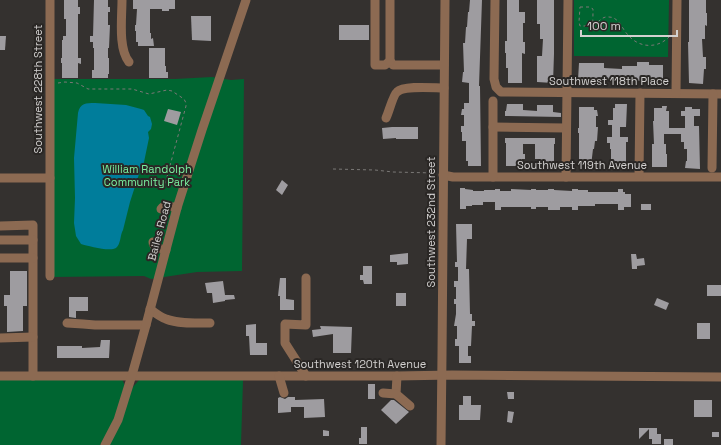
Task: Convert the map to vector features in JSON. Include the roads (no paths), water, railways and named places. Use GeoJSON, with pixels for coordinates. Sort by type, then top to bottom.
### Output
{"type":"FeatureCollection","features":[{"type":"Feature","properties":{"kind":"street","name":"Southwest 228th Street"},"geometry":{"type":"LineString","coordinates":[[50,0],[50,276]]}},
{"type":"Feature","properties":{"kind":"street"},"geometry":{"type":"LineString","coordinates":[[122,0],[123,46],[125,56],[129,62]]}},
{"type":"Feature","properties":{"kind":"street","name":"Bailes Road"},"geometry":{"type":"LineString","coordinates":[[105,445],[118,420],[146,325],[177,208],[246,0]]}},
{"type":"Feature","properties":{"kind":"street"},"geometry":{"type":"LineString","coordinates":[[375,0],[375,65],[385,65],[390,61]]}},
{"type":"Feature","properties":{"kind":"street"},"geometry":{"type":"LineString","coordinates":[[390,0],[390,61],[393,65],[444,65]]}},
{"type":"Feature","properties":{"kind":"street","name":"Southwest 232nd Street"},"geometry":{"type":"LineString","coordinates":[[441,445],[444,0]]}},
{"type":"Feature","properties":{"kind":"street","name":"Southwest 118th Place"},"geometry":{"type":"LineString","coordinates":[[494,0],[494,79],[495,85],[498,89],[504,92],[717,94]]}},
{"type":"Feature","properties":{"kind":"street"},"geometry":{"type":"LineString","coordinates":[[566,177],[568,0]]}},
{"type":"Feature","properties":{"kind":"street"},"geometry":{"type":"LineString","coordinates":[[676,93],[677,0]]}},
{"type":"Feature","properties":{"kind":"street"},"geometry":{"type":"LineString","coordinates":[[386,118],[396,92],[400,89],[444,88]]}},
{"type":"Feature","properties":{"kind":"street"},"geometry":{"type":"LineString","coordinates":[[639,176],[640,93]]}},
{"type":"Feature","properties":{"kind":"street"},"geometry":{"type":"LineString","coordinates":[[712,168],[717,127],[717,94]]}},
{"type":"Feature","properties":{"kind":"street"},"geometry":{"type":"LineString","coordinates":[[493,177],[494,101]]}},
{"type":"Feature","properties":{"kind":"street"},"geometry":{"type":"LineString","coordinates":[[493,127],[566,128]]}},
{"type":"Feature","properties":{"kind":"street","name":"Southwest 119th Avenue"},"geometry":{"type":"LineString","coordinates":[[443,175],[493,177],[721,177]]}},
{"type":"Feature","properties":{"kind":"street"},"geometry":{"type":"LineString","coordinates":[[0,178],[50,178]]}},
{"type":"Feature","properties":{"kind":"street"},"geometry":{"type":"LineString","coordinates":[[161,209],[166,205],[177,208]]}},
{"type":"Feature","properties":{"kind":"street"},"geometry":{"type":"LineString","coordinates":[[0,226],[33,225],[33,376]]}},
{"type":"Feature","properties":{"kind":"street"},"geometry":{"type":"LineString","coordinates":[[0,240],[33,240]]}},
{"type":"Feature","properties":{"kind":"street"},"geometry":{"type":"LineString","coordinates":[[152,242],[154,246],[166,250]]}},
{"type":"Feature","properties":{"kind":"street"},"geometry":{"type":"LineString","coordinates":[[0,258],[33,258]]}},
{"type":"Feature","properties":{"kind":"street"},"geometry":{"type":"LineString","coordinates":[[306,278],[306,325],[285,324],[284,343],[306,376]]}},
{"type":"Feature","properties":{"kind":"street"},"geometry":{"type":"LineString","coordinates":[[150,309],[167,320],[210,323]]}},
{"type":"Feature","properties":{"kind":"street"},"geometry":{"type":"LineString","coordinates":[[67,323],[95,325],[146,325]]}},
{"type":"Feature","properties":{"kind":"street"},"geometry":{"type":"LineString","coordinates":[[0,338],[33,337]]}},
{"type":"Feature","properties":{"kind":"street","name":"Southwest 120th Avenue"},"geometry":{"type":"LineString","coordinates":[[0,376],[442,375],[721,377]]}},
{"type":"Feature","properties":{"kind":"street"},"geometry":{"type":"LineString","coordinates":[[279,376],[284,393]]}},
{"type":"Feature","properties":{"kind":"street"},"geometry":{"type":"LineString","coordinates":[[396,394],[397,376]]}},
{"type":"Feature","properties":{"kind":"street"},"geometry":{"type":"LineString","coordinates":[[383,393],[396,394],[410,406]]}},
{"type":"Feature","properties":{"kind":"water"},"geometry":{"type":"Polygon","coordinates":[[[95,103],[126,105],[144,110],[150,117],[152,124],[151,129],[148,132],[149,138],[144,162],[130,202],[120,242],[116,248],[113,249],[81,244],[76,236],[74,223],[74,158],[78,113],[82,105],[95,103]]]}},
{"type":"Feature","properties":{"kind":"park label","name":"William Randolph Community Park"},"geometry":{"type":"Point","coordinates":[147,175]}}]}
